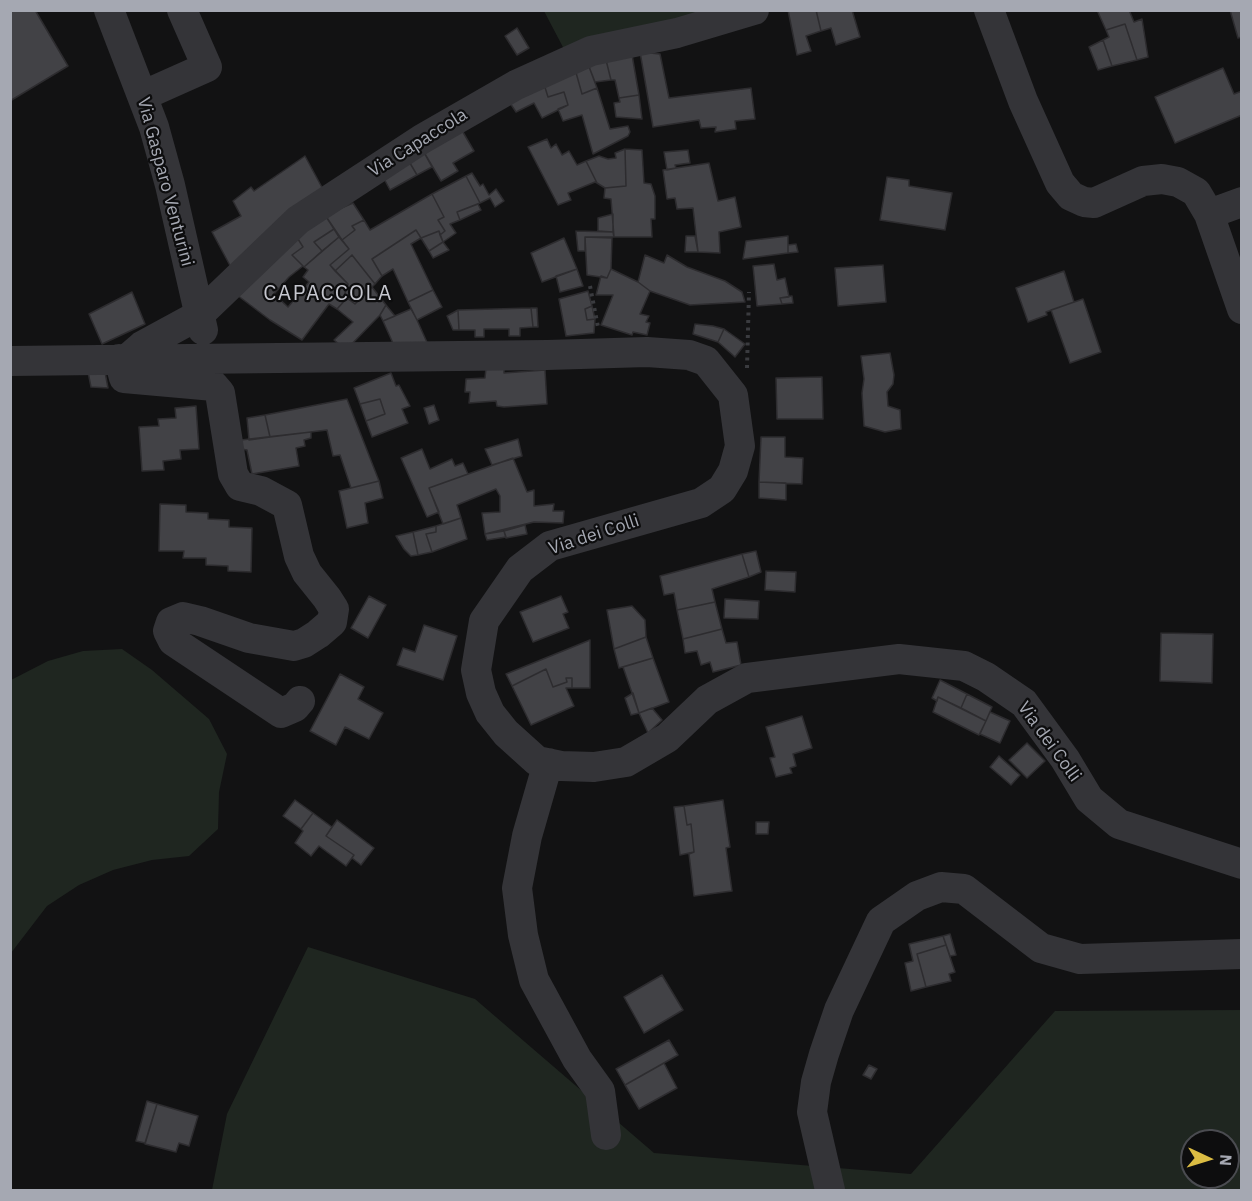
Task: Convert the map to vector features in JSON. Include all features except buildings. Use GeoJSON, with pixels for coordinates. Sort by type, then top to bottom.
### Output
{"type":"FeatureCollection","features":[{"type":"Feature","properties":{"kind":"street","name":"Via Gasparo Venturini"},"geometry":{"type":"LineString","coordinates":[[110,10],[154,128],[170,185],[209,357]]}},
{"type":"Feature","properties":{"kind":"street"},"geometry":{"type":"LineString","coordinates":[[142,96],[207,67],[182,10]]}},
{"type":"Feature","properties":{"kind":"street","name":"Via Capaccola"},"geometry":{"type":"LineString","coordinates":[[123,359],[199,315],[298,220],[422,139],[516,85],[591,51],[677,33],[754,10]]}},
{"type":"Feature","properties":{"kind":"street"},"geometry":{"type":"LineString","coordinates":[[989,10],[1023,101],[1060,183],[1071,196],[1084,202],[1094,203],[1143,181],[1162,178],[1178,182],[1196,192],[1209,214],[1242,309]]}},
{"type":"Feature","properties":{"kind":"street"},"geometry":{"type":"LineString","coordinates":[[1209,214],[1242,202]]}},
{"type":"Feature","properties":{"kind":"street"},"geometry":{"type":"LineString","coordinates":[[10,361],[646,352],[689,355],[706,361],[740,386]]}},
{"type":"Feature","properties":{"kind":"street"},"geometry":{"type":"LineString","coordinates":[[123,359],[124,378],[214,386],[220,393],[233,474],[240,486],[261,491],[287,505],[299,556],[307,573],[334,609],[332,622],[304,643],[294,646],[249,638],[183,617],[171,622],[168,631],[173,641],[281,713],[295,707],[300,701]]}},
{"type":"Feature","properties":{"kind":"street","name":"Via dei Colli"},"geometry":{"type":"LineString","coordinates":[[740,386],[740,446],[733,471],[722,489],[701,503],[550,546],[520,569],[484,621],[476,670],[481,693],[490,713],[506,733],[537,760],[561,766],[594,767],[626,762],[667,738],[707,700],[747,678],[899,659],[964,666],[986,677],[1024,703],[1065,759],[1089,799],[1119,824],[1242,864]]}},
{"type":"Feature","properties":{"kind":"street"},"geometry":{"type":"LineString","coordinates":[[548,763],[527,836],[517,888],[523,935],[534,980],[577,1059],[600,1091],[606,1135]]}},
{"type":"Feature","properties":{"kind":"street"},"geometry":{"type":"LineString","coordinates":[[830,1191],[812,1112],[816,1082],[824,1054],[839,1010],[882,921],[917,896],[941,886],[964,889],[1041,948],[1080,958],[1242,954]]}},
{"type":"Feature","properties":{"kind":"path"},"geometry":{"type":"LineString","coordinates":[[590,286],[603,353]]}},
{"type":"Feature","properties":{"kind":"path"},"geometry":{"type":"LineString","coordinates":[[740,386],[749,292]]}},
{"type":"Feature","properties":{"kind":"shaded area"},"geometry":{"type":"Polygon","coordinates":[[[544,11],[725,11],[565,51],[544,11]]]}},
{"type":"Feature","properties":{"kind":"shaded area"},"geometry":{"type":"Polygon","coordinates":[[[122,649],[152,670],[209,719],[227,754],[219,792],[218,829],[189,856],[152,860],[113,870],[79,885],[47,906],[11,953],[11,680],[48,661],[83,651],[122,649]]]}},
{"type":"Feature","properties":{"kind":"shaded area"},"geometry":{"type":"Polygon","coordinates":[[[308,947],[475,999],[654,1153],[911,1174],[1055,1011],[1241,1010],[1241,1190],[212,1190],[227,1114],[308,947]]]}},
{"type":"Feature","properties":{"kind":"district","name":"CAPACCOLA"},"geometry":{"type":"Point","coordinates":[328,294]}}]}
